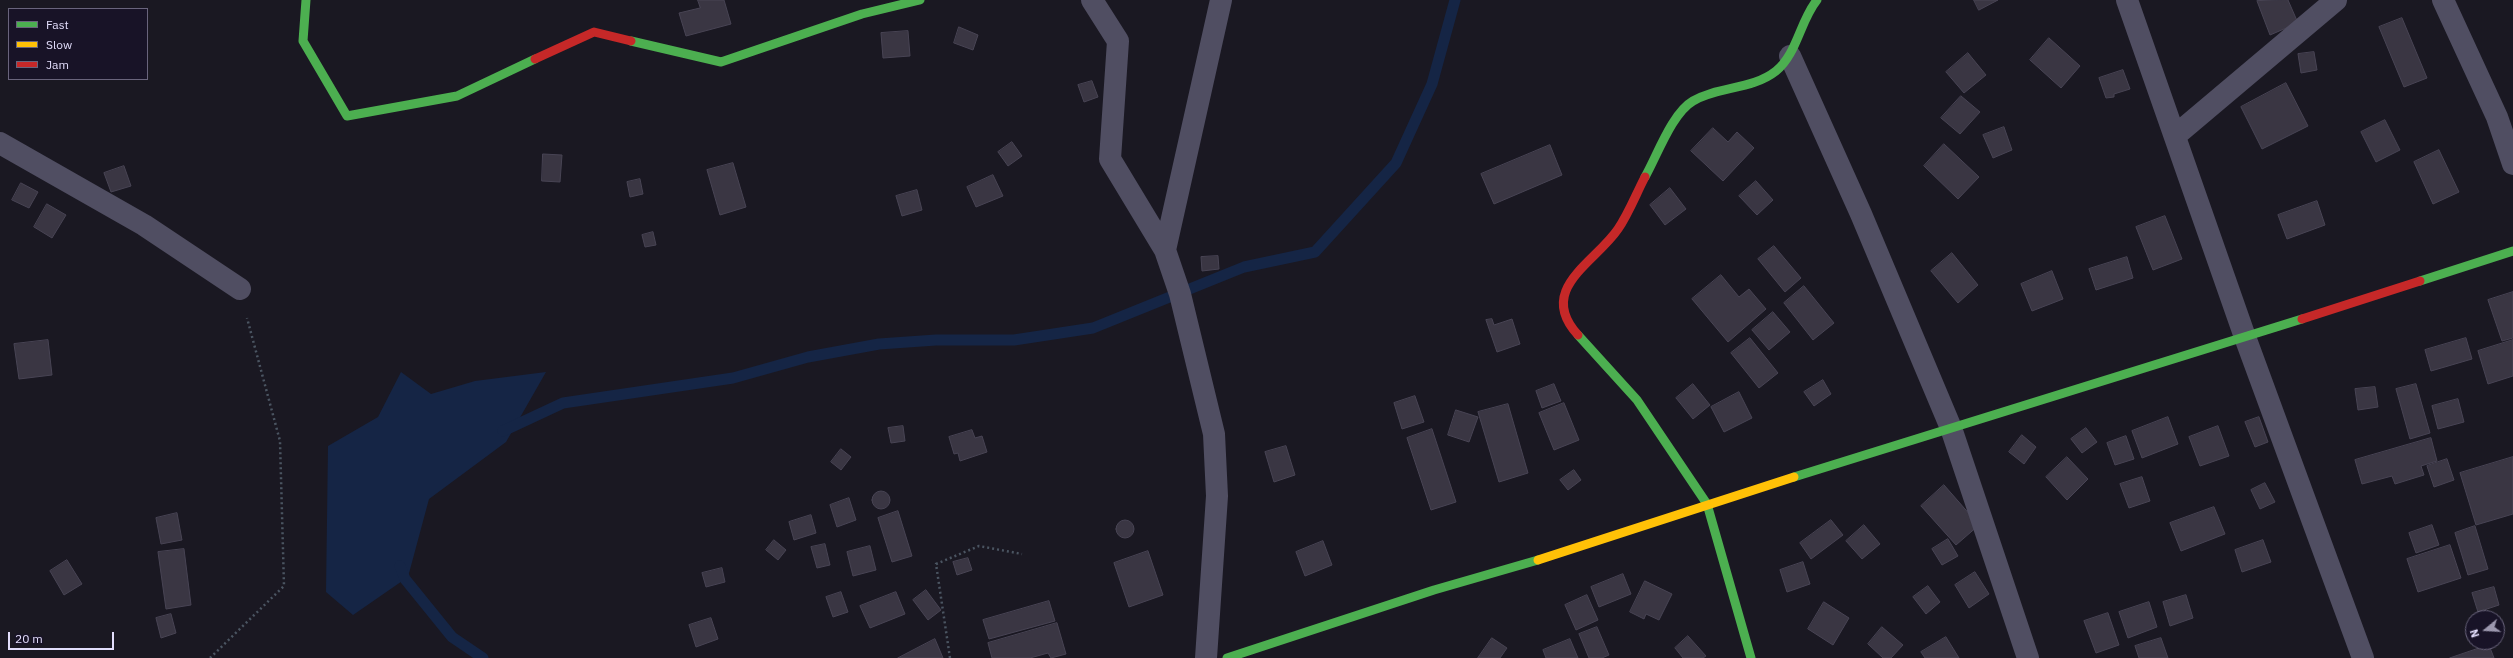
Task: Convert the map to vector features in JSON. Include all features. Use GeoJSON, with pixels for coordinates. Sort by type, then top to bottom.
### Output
{"type":"FeatureCollection","features":[{"type":"Feature","properties":{"kind":"street"},"geometry":{"type":"LineString","coordinates":[[306,0],[303,41],[347,116],[458,96],[594,32],[721,62],[862,14],[920,0]]}},
{"type":"Feature","properties":{"kind":"street"},"geometry":{"type":"LineString","coordinates":[[1092,0],[1118,41],[1110,159],[1165,250],[1180,294],[1214,434],[1217,496],[1206,658]]}},
{"type":"Feature","properties":{"kind":"street"},"geometry":{"type":"LineString","coordinates":[[1165,250],[1221,0]]}},
{"type":"Feature","properties":{"kind":"street"},"geometry":{"type":"LineString","coordinates":[[1751,658],[1708,504],[1637,400],[1568,324],[1563,302],[1567,286],[1618,229],[1680,112],[1696,99],[1757,83],[1777,70],[1790,56],[1796,34],[1808,10],[1818,0]]}},
{"type":"Feature","properties":{"kind":"street"},"geometry":{"type":"LineString","coordinates":[[2127,0],[2176,135],[2245,337],[2363,658]]}},
{"type":"Feature","properties":{"kind":"street"},"geometry":{"type":"LineString","coordinates":[[2176,135],[2336,0]]}},
{"type":"Feature","properties":{"kind":"street"},"geometry":{"type":"LineString","coordinates":[[2443,0],[2497,117],[2513,164]]}},
{"type":"Feature","properties":{"kind":"street"},"geometry":{"type":"LineString","coordinates":[[1790,56],[1861,214],[1951,428],[2028,658]]}},
{"type":"Feature","properties":{"kind":"street"},"geometry":{"type":"LineString","coordinates":[[0,143],[144,225],[240,289]]}},
{"type":"Feature","properties":{"kind":"street"},"geometry":{"type":"LineString","coordinates":[[1227,658],[1708,504],[2245,337],[2513,251]]}},
{"type":"Feature","properties":{"kind":"path"},"geometry":{"type":"LineString","coordinates":[[210,658],[284,586],[280,441],[240,289]]}},
{"type":"Feature","properties":{"kind":"path"},"geometry":{"type":"LineString","coordinates":[[950,658],[936,564],[979,546],[1022,554]]}},
{"type":"Feature","properties":{"kind":"water"},"geometry":{"type":"Polygon","coordinates":[[[401,372],[431,394],[475,381],[546,372],[506,442],[429,499],[408,577],[353,615],[326,592],[328,446],[378,417],[401,372]]]}},
{"type":"Feature","properties":{"kind":"building"},"geometry":{"type":"Polygon","coordinates":[[[698,0],[724,0],[731,24],[686,36],[679,13],[700,8],[698,0]]]}},
{"type":"Feature","properties":{"kind":"building"},"geometry":{"type":"Polygon","coordinates":[[[1974,0],[1998,0],[1979,10],[1974,0]]]}},
{"type":"Feature","properties":{"kind":"building"},"geometry":{"type":"Polygon","coordinates":[[[2288,0],[2298,23],[2270,35],[2257,1],[2288,0]]]}},
{"type":"Feature","properties":{"kind":"building"},"geometry":{"type":"Polygon","coordinates":[[[2402,18],[2427,78],[2404,87],[2379,27],[2402,18]]]}},
{"type":"Feature","properties":{"kind":"building"},"geometry":{"type":"Polygon","coordinates":[[[959,27],[978,35],[973,50],[954,43],[959,27]]]}},
{"type":"Feature","properties":{"kind":"building"},"geometry":{"type":"Polygon","coordinates":[[[908,31],[910,56],[883,58],[881,33],[908,31]]]}},
{"type":"Feature","properties":{"kind":"building"},"geometry":{"type":"Polygon","coordinates":[[[2049,38],[2080,66],[2061,88],[2030,60],[2049,38]]]}},
{"type":"Feature","properties":{"kind":"building"},"geometry":{"type":"Polygon","coordinates":[[[2314,52],[2317,70],[2301,73],[2298,54],[2314,52]]]}},
{"type":"Feature","properties":{"kind":"building"},"geometry":{"type":"Polygon","coordinates":[[[1968,53],[1986,75],[1964,93],[1946,72],[1968,53]]]}},
{"type":"Feature","properties":{"kind":"building"},"geometry":{"type":"Polygon","coordinates":[[[2123,70],[2130,89],[2114,94],[2114,97],[2106,98],[2099,78],[2123,70]]]}},
{"type":"Feature","properties":{"kind":"building"},"geometry":{"type":"Polygon","coordinates":[[[1092,81],[1098,97],[1084,102],[1078,85],[1092,81]]]}},
{"type":"Feature","properties":{"kind":"building"},"geometry":{"type":"Polygon","coordinates":[[[2286,83],[2308,126],[2262,149],[2241,107],[2286,83]]]}},
{"type":"Feature","properties":{"kind":"building"},"geometry":{"type":"Polygon","coordinates":[[[1961,96],[1980,112],[1960,134],[1941,118],[1961,96]]]}},
{"type":"Feature","properties":{"kind":"building"},"geometry":{"type":"Polygon","coordinates":[[[2385,120],[2400,150],[2376,162],[2361,132],[2385,120]]]}},
{"type":"Feature","properties":{"kind":"building"},"geometry":{"type":"Polygon","coordinates":[[[2004,127],[2012,150],[1993,158],[1983,135],[2004,127]]]}},
{"type":"Feature","properties":{"kind":"building"},"geometry":{"type":"Polygon","coordinates":[[[1713,128],[1728,142],[1737,132],[1754,148],[1723,181],[1691,151],[1713,128]]]}},
{"type":"Feature","properties":{"kind":"building"},"geometry":{"type":"Polygon","coordinates":[[[1012,142],[1022,156],[1008,166],[998,152],[1012,142]]]}},
{"type":"Feature","properties":{"kind":"building"},"geometry":{"type":"Polygon","coordinates":[[[1944,144],[1979,177],[1958,199],[1924,166],[1944,144]]]}},
{"type":"Feature","properties":{"kind":"building"},"geometry":{"type":"Polygon","coordinates":[[[1550,145],[1562,175],[1494,204],[1481,174],[1550,145]]]}},
{"type":"Feature","properties":{"kind":"building"},"geometry":{"type":"Polygon","coordinates":[[[2439,150],[2459,192],[2433,204],[2414,162],[2439,150]]]}},
{"type":"Feature","properties":{"kind":"building"},"geometry":{"type":"Polygon","coordinates":[[[543,154],[562,155],[560,182],[542,181],[543,154]]]}},
{"type":"Feature","properties":{"kind":"building"},"geometry":{"type":"Polygon","coordinates":[[[733,163],[746,207],[720,215],[707,170],[733,163]]]}},
{"type":"Feature","properties":{"kind":"building"},"geometry":{"type":"Polygon","coordinates":[[[124,166],[131,186],[111,192],[104,173],[124,166]]]}},
{"type":"Feature","properties":{"kind":"building"},"geometry":{"type":"Polygon","coordinates":[[[993,175],[1003,196],[976,207],[967,187],[993,175]]]}},
{"type":"Feature","properties":{"kind":"building"},"geometry":{"type":"Polygon","coordinates":[[[640,179],[643,194],[630,197],[627,182],[640,179]]]}},
{"type":"Feature","properties":{"kind":"building"},"geometry":{"type":"Polygon","coordinates":[[[1756,181],[1773,200],[1757,215],[1739,196],[1756,181]]]}},
{"type":"Feature","properties":{"kind":"building"},"geometry":{"type":"Polygon","coordinates":[[[21,183],[38,192],[29,208],[12,200],[21,183]]]}},
{"type":"Feature","properties":{"kind":"building"},"geometry":{"type":"Polygon","coordinates":[[[1670,188],[1686,209],[1665,225],[1650,205],[1670,188]]]}},
{"type":"Feature","properties":{"kind":"building"},"geometry":{"type":"Polygon","coordinates":[[[917,190],[922,210],[902,216],[896,196],[917,190]]]}},
{"type":"Feature","properties":{"kind":"building"},"geometry":{"type":"Polygon","coordinates":[[[2317,201],[2325,225],[2287,239],[2278,215],[2317,201]]]}},
{"type":"Feature","properties":{"kind":"building"},"geometry":{"type":"Polygon","coordinates":[[[47,204],[66,215],[52,238],[34,227],[47,204]]]}},
{"type":"Feature","properties":{"kind":"building"},"geometry":{"type":"Polygon","coordinates":[[[2165,216],[2182,259],[2153,270],[2136,227],[2165,216]]]}},
{"type":"Feature","properties":{"kind":"building"},"geometry":{"type":"Polygon","coordinates":[[[653,232],[656,245],[645,247],[642,235],[653,232]]]}},
{"type":"Feature","properties":{"kind":"building"},"geometry":{"type":"Polygon","coordinates":[[[1774,246],[1801,278],[1785,292],[1758,259],[1774,246]]]}},
{"type":"Feature","properties":{"kind":"building"},"geometry":{"type":"Polygon","coordinates":[[[1952,253],[1978,285],[1958,303],[1931,271],[1952,253]]]}},
{"type":"Feature","properties":{"kind":"building"},"geometry":{"type":"Polygon","coordinates":[[[1218,256],[1219,269],[1202,271],[1201,257],[1218,256]]]}},
{"type":"Feature","properties":{"kind":"building"},"geometry":{"type":"Polygon","coordinates":[[[2127,257],[2133,278],[2096,290],[2089,269],[2127,257]]]}},
{"type":"Feature","properties":{"kind":"building"},"geometry":{"type":"Polygon","coordinates":[[[2052,271],[2063,299],[2032,311],[2021,284],[2052,271]]]}},
{"type":"Feature","properties":{"kind":"building"},"geometry":{"type":"Polygon","coordinates":[[[1721,275],[1739,297],[1749,289],[1766,309],[1728,342],[1692,299],[1721,275]]]}},
{"type":"Feature","properties":{"kind":"building"},"geometry":{"type":"Polygon","coordinates":[[[1804,286],[1834,323],[1813,340],[1784,303],[1804,286]]]}},
{"type":"Feature","properties":{"kind":"building"},"geometry":{"type":"Polygon","coordinates":[[[2513,292],[2513,338],[2502,341],[2488,300],[2513,292]]]}},
{"type":"Feature","properties":{"kind":"building"},"geometry":{"type":"Polygon","coordinates":[[[1773,312],[1790,332],[1769,350],[1752,330],[1773,312]]]}},
{"type":"Feature","properties":{"kind":"building"},"geometry":{"type":"Polygon","coordinates":[[[1492,319],[1494,325],[1512,319],[1520,344],[1497,352],[1486,320],[1492,319]]]}},
{"type":"Feature","properties":{"kind":"building"},"geometry":{"type":"Polygon","coordinates":[[[1750,338],[1778,373],[1759,388],[1731,353],[1750,338]]]}},
{"type":"Feature","properties":{"kind":"building"},"geometry":{"type":"Polygon","coordinates":[[[2466,338],[2472,359],[2431,371],[2425,350],[2466,338]]]}},
{"type":"Feature","properties":{"kind":"building"},"geometry":{"type":"Polygon","coordinates":[[[48,340],[52,375],[19,379],[14,344],[48,340]]]}},
{"type":"Feature","properties":{"kind":"building"},"geometry":{"type":"Polygon","coordinates":[[[2513,340],[2513,376],[2488,384],[2478,351],[2513,340]]]}},
{"type":"Feature","properties":{"kind":"building"},"geometry":{"type":"Polygon","coordinates":[[[1823,380],[1831,394],[1814,406],[1804,392],[1823,380]]]}},
{"type":"Feature","properties":{"kind":"building"},"geometry":{"type":"Polygon","coordinates":[[[1554,384],[1561,401],[1542,408],[1536,391],[1554,384]]]}},
{"type":"Feature","properties":{"kind":"building"},"geometry":{"type":"Polygon","coordinates":[[[1693,384],[1710,405],[1693,419],[1676,398],[1693,384]]]}},
{"type":"Feature","properties":{"kind":"building"},"geometry":{"type":"Polygon","coordinates":[[[2416,384],[2430,433],[2410,439],[2396,389],[2416,384]]]}},
{"type":"Feature","properties":{"kind":"building"},"geometry":{"type":"Polygon","coordinates":[[[2375,387],[2378,407],[2358,410],[2355,389],[2375,387]]]}},
{"type":"Feature","properties":{"kind":"building"},"geometry":{"type":"Polygon","coordinates":[[[1739,392],[1752,418],[1724,432],[1711,407],[1739,392]]]}},
{"type":"Feature","properties":{"kind":"building"},"geometry":{"type":"Polygon","coordinates":[[[1415,396],[1424,422],[1402,429],[1394,403],[1415,396]]]}},
{"type":"Feature","properties":{"kind":"building"},"geometry":{"type":"Polygon","coordinates":[[[2458,399],[2464,422],[2438,429],[2432,406],[2458,399]]]}},
{"type":"Feature","properties":{"kind":"building"},"geometry":{"type":"Polygon","coordinates":[[[1564,403],[1579,440],[1554,450],[1539,413],[1564,403]]]}},
{"type":"Feature","properties":{"kind":"building"},"geometry":{"type":"Polygon","coordinates":[[[1508,404],[1528,473],[1499,482],[1478,412],[1508,404]]]}},
{"type":"Feature","properties":{"kind":"building"},"geometry":{"type":"Polygon","coordinates":[[[1456,410],[1478,417],[1469,442],[1448,435],[1456,410]]]}},
{"type":"Feature","properties":{"kind":"building"},"geometry":{"type":"Polygon","coordinates":[[[2168,417],[2178,444],[2142,458],[2132,431],[2168,417]]]}},
{"type":"Feature","properties":{"kind":"building"},"geometry":{"type":"Polygon","coordinates":[[[2259,417],[2268,442],[2255,447],[2245,422],[2259,417]]]}},
{"type":"Feature","properties":{"kind":"building"},"geometry":{"type":"Polygon","coordinates":[[[903,426],[905,441],[891,443],[888,428],[903,426]]]}},
{"type":"Feature","properties":{"kind":"building"},"geometry":{"type":"Polygon","coordinates":[[[2218,426],[2229,456],[2200,466],[2189,437],[2218,426]]]}},
{"type":"Feature","properties":{"kind":"building"},"geometry":{"type":"Polygon","coordinates":[[[2086,428],[2097,442],[2082,453],[2071,439],[2086,428]]]}},
{"type":"Feature","properties":{"kind":"building"},"geometry":{"type":"Polygon","coordinates":[[[1432,429],[1456,502],[1431,510],[1407,438],[1432,429]]]}},
{"type":"Feature","properties":{"kind":"building"},"geometry":{"type":"Polygon","coordinates":[[[972,430],[975,438],[982,436],[987,452],[960,461],[958,453],[954,454],[949,437],[972,430]]]}},
{"type":"Feature","properties":{"kind":"building"},"geometry":{"type":"Polygon","coordinates":[[[2022,435],[2036,447],[2024,464],[2009,452],[2022,435]]]}},
{"type":"Feature","properties":{"kind":"building"},"geometry":{"type":"Polygon","coordinates":[[[2126,436],[2134,459],[2115,465],[2107,443],[2126,436]]]}},
{"type":"Feature","properties":{"kind":"building"},"geometry":{"type":"Polygon","coordinates":[[[2431,438],[2437,461],[2421,466],[2424,475],[2395,484],[2392,476],[2362,484],[2355,460],[2431,438]]]}},
{"type":"Feature","properties":{"kind":"building"},"geometry":{"type":"Polygon","coordinates":[[[1286,446],[1295,475],[1274,482],[1265,452],[1286,446]]]}},
{"type":"Feature","properties":{"kind":"building"},"geometry":{"type":"Polygon","coordinates":[[[841,449],[851,457],[841,470],[831,462],[841,449]]]}},
{"type":"Feature","properties":{"kind":"building"},"geometry":{"type":"Polygon","coordinates":[[[2067,457],[2088,479],[2067,500],[2046,477],[2067,457]]]}},
{"type":"Feature","properties":{"kind":"building"},"geometry":{"type":"Polygon","coordinates":[[[2513,457],[2513,514],[2476,525],[2460,473],[2513,457]]]}},
{"type":"Feature","properties":{"kind":"building"},"geometry":{"type":"Polygon","coordinates":[[[2447,459],[2454,480],[2434,487],[2427,466],[2447,459]]]}},
{"type":"Feature","properties":{"kind":"building"},"geometry":{"type":"Polygon","coordinates":[[[1574,470],[1581,480],[1568,490],[1560,480],[1574,470]]]}},
{"type":"Feature","properties":{"kind":"building"},"geometry":{"type":"Polygon","coordinates":[[[2142,477],[2150,501],[2129,508],[2120,484],[2142,477]]]}},
{"type":"Feature","properties":{"kind":"building"},"geometry":{"type":"Polygon","coordinates":[[[2265,483],[2275,502],[2260,509],[2251,490],[2265,483]]]}},
{"type":"Feature","properties":{"kind":"building"},"geometry":{"type":"Polygon","coordinates":[[[1944,485],[1979,525],[1956,545],[1921,506],[1944,485]]]}},
{"type":"Feature","properties":{"kind":"building"},"geometry":{"type":"Polygon","coordinates":[[[877,491],[885,491],[890,496],[888,507],[885,509],[877,509],[872,504],[872,496],[877,491]]]}},
{"type":"Feature","properties":{"kind":"building"},"geometry":{"type":"Polygon","coordinates":[[[849,498],[856,520],[837,527],[830,505],[849,498]]]}},
{"type":"Feature","properties":{"kind":"building"},"geometry":{"type":"Polygon","coordinates":[[[2214,507],[2225,534],[2181,551],[2170,523],[2214,507]]]}},
{"type":"Feature","properties":{"kind":"building"},"geometry":{"type":"Polygon","coordinates":[[[898,511],[912,556],[892,562],[878,518],[898,511]]]}},
{"type":"Feature","properties":{"kind":"building"},"geometry":{"type":"Polygon","coordinates":[[[177,513],[182,540],[161,544],[156,518],[177,513]]]}},
{"type":"Feature","properties":{"kind":"building"},"geometry":{"type":"Polygon","coordinates":[[[811,515],[816,533],[794,540],[789,522],[811,515]]]}},
{"type":"Feature","properties":{"kind":"building"},"geometry":{"type":"Polygon","coordinates":[[[1125,520],[1131,523],[1134,529],[1131,535],[1125,538],[1119,535],[1116,529],[1119,523],[1125,520]]]}},
{"type":"Feature","properties":{"kind":"building"},"geometry":{"type":"Polygon","coordinates":[[[1831,520],[1843,535],[1811,559],[1800,543],[1831,520]]]}},
{"type":"Feature","properties":{"kind":"building"},"geometry":{"type":"Polygon","coordinates":[[[1864,525],[1880,544],[1862,559],[1846,541],[1864,525]]]}},
{"type":"Feature","properties":{"kind":"building"},"geometry":{"type":"Polygon","coordinates":[[[2432,525],[2439,545],[2416,553],[2409,533],[2432,525]]]}},
{"type":"Feature","properties":{"kind":"building"},"geometry":{"type":"Polygon","coordinates":[[[2475,526],[2488,569],[2468,575],[2455,533],[2475,526]]]}},
{"type":"Feature","properties":{"kind":"building"},"geometry":{"type":"Polygon","coordinates":[[[1948,539],[1958,556],[1942,565],[1932,549],[1948,539]]]}},
{"type":"Feature","properties":{"kind":"building"},"geometry":{"type":"Polygon","coordinates":[[[774,540],[786,550],[778,560],[766,550],[774,540]]]}},
{"type":"Feature","properties":{"kind":"building"},"geometry":{"type":"Polygon","coordinates":[[[2263,540],[2271,562],[2242,572],[2235,550],[2263,540]]]}},
{"type":"Feature","properties":{"kind":"building"},"geometry":{"type":"Polygon","coordinates":[[[1323,541],[1332,565],[1305,576],[1296,552],[1323,541]]]}},
{"type":"Feature","properties":{"kind":"building"},"geometry":{"type":"Polygon","coordinates":[[[825,544],[830,565],[817,568],[811,547],[825,544]]]}},
{"type":"Feature","properties":{"kind":"building"},"geometry":{"type":"Polygon","coordinates":[[[2450,545],[2461,578],[2418,592],[2407,559],[2450,545]]]}},
{"type":"Feature","properties":{"kind":"building"},"geometry":{"type":"Polygon","coordinates":[[[870,546],[876,570],[853,576],[847,552],[870,546]]]}},
{"type":"Feature","properties":{"kind":"building"},"geometry":{"type":"Polygon","coordinates":[[[184,549],[191,605],[166,609],[158,552],[184,549]]]}},
{"type":"Feature","properties":{"kind":"building"},"geometry":{"type":"Polygon","coordinates":[[[1148,551],[1163,595],[1129,607],[1114,563],[1148,551]]]}},
{"type":"Feature","properties":{"kind":"building"},"geometry":{"type":"Polygon","coordinates":[[[968,558],[972,570],[957,575],[953,562],[968,558]]]}},
{"type":"Feature","properties":{"kind":"building"},"geometry":{"type":"Polygon","coordinates":[[[67,560],[82,584],[64,595],[50,571],[67,560]]]}},
{"type":"Feature","properties":{"kind":"building"},"geometry":{"type":"Polygon","coordinates":[[[1803,562],[1810,584],[1787,592],[1780,570],[1803,562]]]}},
{"type":"Feature","properties":{"kind":"building"},"geometry":{"type":"Polygon","coordinates":[[[722,568],[725,582],[706,587],[702,573],[722,568]]]}},
{"type":"Feature","properties":{"kind":"building"},"geometry":{"type":"Polygon","coordinates":[[[1975,572],[1989,594],[1969,608],[1955,585],[1975,572]]]}},
{"type":"Feature","properties":{"kind":"building"},"geometry":{"type":"Polygon","coordinates":[[[1623,574],[1631,594],[1599,607],[1591,587],[1623,574]]]}},
{"type":"Feature","properties":{"kind":"building"},"geometry":{"type":"Polygon","coordinates":[[[1645,581],[1672,594],[1659,620],[1646,614],[1644,619],[1630,612],[1645,581]]]}},
{"type":"Feature","properties":{"kind":"building"},"geometry":{"type":"Polygon","coordinates":[[[1928,586],[1940,602],[1926,614],[1913,597],[1928,586]]]}},
{"type":"Feature","properties":{"kind":"building"},"geometry":{"type":"Polygon","coordinates":[[[2494,587],[2499,605],[2484,610],[2477,610],[2472,593],[2494,587]]]}},
{"type":"Feature","properties":{"kind":"building"},"geometry":{"type":"Polygon","coordinates":[[[926,590],[941,610],[928,620],[913,600],[926,590]]]}},
{"type":"Feature","properties":{"kind":"building"},"geometry":{"type":"Polygon","coordinates":[[[841,592],[848,612],[833,617],[826,597],[841,592]]]}},
{"type":"Feature","properties":{"kind":"building"},"geometry":{"type":"Polygon","coordinates":[[[896,592],[905,614],[870,628],[860,606],[896,592]]]}},
{"type":"Feature","properties":{"kind":"building"},"geometry":{"type":"Polygon","coordinates":[[[1587,595],[1598,620],[1576,630],[1565,605],[1587,595]]]}},
{"type":"Feature","properties":{"kind":"building"},"geometry":{"type":"Polygon","coordinates":[[[2186,595],[2193,618],[2170,626],[2163,602],[2186,595]]]}},
{"type":"Feature","properties":{"kind":"building"},"geometry":{"type":"Polygon","coordinates":[[[1049,601],[1055,621],[989,639],[983,620],[1049,601]]]}},
{"type":"Feature","properties":{"kind":"building"},"geometry":{"type":"Polygon","coordinates":[[[1824,602],[1849,618],[1833,645],[1808,629],[1824,602]]]}},
{"type":"Feature","properties":{"kind":"building"},"geometry":{"type":"Polygon","coordinates":[[[2149,602],[2157,627],[2128,638],[2119,612],[2149,602]]]}},
{"type":"Feature","properties":{"kind":"building"},"geometry":{"type":"Polygon","coordinates":[[[2108,613],[2119,645],[2096,653],[2084,621],[2108,613]]]}},
{"type":"Feature","properties":{"kind":"building"},"geometry":{"type":"Polygon","coordinates":[[[171,614],[176,633],[161,638],[156,618],[171,614]]]}},
{"type":"Feature","properties":{"kind":"building"},"geometry":{"type":"Polygon","coordinates":[[[711,618],[718,639],[696,647],[689,625],[711,618]]]}},
{"type":"Feature","properties":{"kind":"building"},"geometry":{"type":"Polygon","coordinates":[[[1057,623],[1066,654],[1051,658],[1048,653],[1030,658],[992,658],[988,643],[1057,623]]]}},
{"type":"Feature","properties":{"kind":"building"},"geometry":{"type":"Polygon","coordinates":[[[1597,627],[1609,655],[1602,658],[1589,658],[1579,634],[1597,627]]]}},
{"type":"Feature","properties":{"kind":"building"},"geometry":{"type":"Polygon","coordinates":[[[1882,627],[1903,645],[1891,658],[1883,658],[1868,644],[1882,627]]]}},
{"type":"Feature","properties":{"kind":"building"},"geometry":{"type":"Polygon","coordinates":[[[1688,636],[1706,656],[1703,658],[1683,658],[1675,648],[1688,636]]]}},
{"type":"Feature","properties":{"kind":"building"},"geometry":{"type":"Polygon","coordinates":[[[1946,637],[1959,658],[1925,658],[1921,652],[1946,637]]]}},
{"type":"Feature","properties":{"kind":"building"},"geometry":{"type":"Polygon","coordinates":[[[1492,638],[1507,648],[1500,658],[1478,658],[1492,638]]]}},
{"type":"Feature","properties":{"kind":"building"},"geometry":{"type":"Polygon","coordinates":[[[2161,638],[2168,658],[2139,658],[2135,646],[2161,638]]]}},
{"type":"Feature","properties":{"kind":"building"},"geometry":{"type":"Polygon","coordinates":[[[935,639],[943,658],[898,658],[935,639]]]}},
{"type":"Feature","properties":{"kind":"building"},"geometry":{"type":"Polygon","coordinates":[[[1570,639],[1578,658],[1546,658],[1543,650],[1570,639]]]}},
{"type":"Feature","properties":{"kind":"building"},"geometry":{"type":"Polygon","coordinates":[[[2474,650],[2491,650],[2494,658],[2450,658],[2474,650]]]}},
{"type":"Feature","properties":{"kind":"waterway"},"geometry":{"type":"LineString","coordinates":[[503,431],[563,403],[733,378],[808,357],[879,344],[936,340],[1014,340],[1093,328],[1244,267],[1315,252],[1396,163],[1432,84],[1455,0]]}},
{"type":"Feature","properties":{"kind":"waterway"},"geometry":{"type":"LineString","coordinates":[[400,566],[405,579],[452,637],[483,658]]}},
{"type":"Feature","properties":{"kind":"traffic: fast"},"geometry":{"type":"LineString","coordinates":[[306,0],[303,41],[347,116],[457,96],[535,59]]}},
{"type":"Feature","properties":{"kind":"traffic: fast"},"geometry":{"type":"LineString","coordinates":[[631,41],[721,62],[862,14],[920,0]]}},
{"type":"Feature","properties":{"kind":"traffic: fast"},"geometry":{"type":"LineString","coordinates":[[1645,177],[1672,125],[1685,107],[1703,96],[1757,82],[1776,71],[1783,64],[1794,47],[1806,18],[1817,0]]}},
{"type":"Feature","properties":{"kind":"traffic: fast"},"geometry":{"type":"LineString","coordinates":[[2420,281],[2513,251]]}},
{"type":"Feature","properties":{"kind":"traffic: fast"},"geometry":{"type":"LineString","coordinates":[[1794,477],[2302,319]]}},
{"type":"Feature","properties":{"kind":"traffic: fast"},"geometry":{"type":"LineString","coordinates":[[1578,335],[1637,400],[1707,504],[1751,658]]}},
{"type":"Feature","properties":{"kind":"traffic: fast"},"geometry":{"type":"LineString","coordinates":[[1227,658],[1434,590],[1538,560]]}},
{"type":"Feature","properties":{"kind":"traffic: slow"},"geometry":{"type":"LineString","coordinates":[[1538,560],[1794,477]]}},
{"type":"Feature","properties":{"kind":"traffic: jam"},"geometry":{"type":"LineString","coordinates":[[535,59],[594,32],[631,41]]}},
{"type":"Feature","properties":{"kind":"traffic: jam"},"geometry":{"type":"LineString","coordinates":[[1578,335],[1567,319],[1563,304],[1566,290],[1584,265],[1618,229],[1645,177]]}},
{"type":"Feature","properties":{"kind":"traffic: jam"},"geometry":{"type":"LineString","coordinates":[[2302,319],[2420,281]]}}]}
